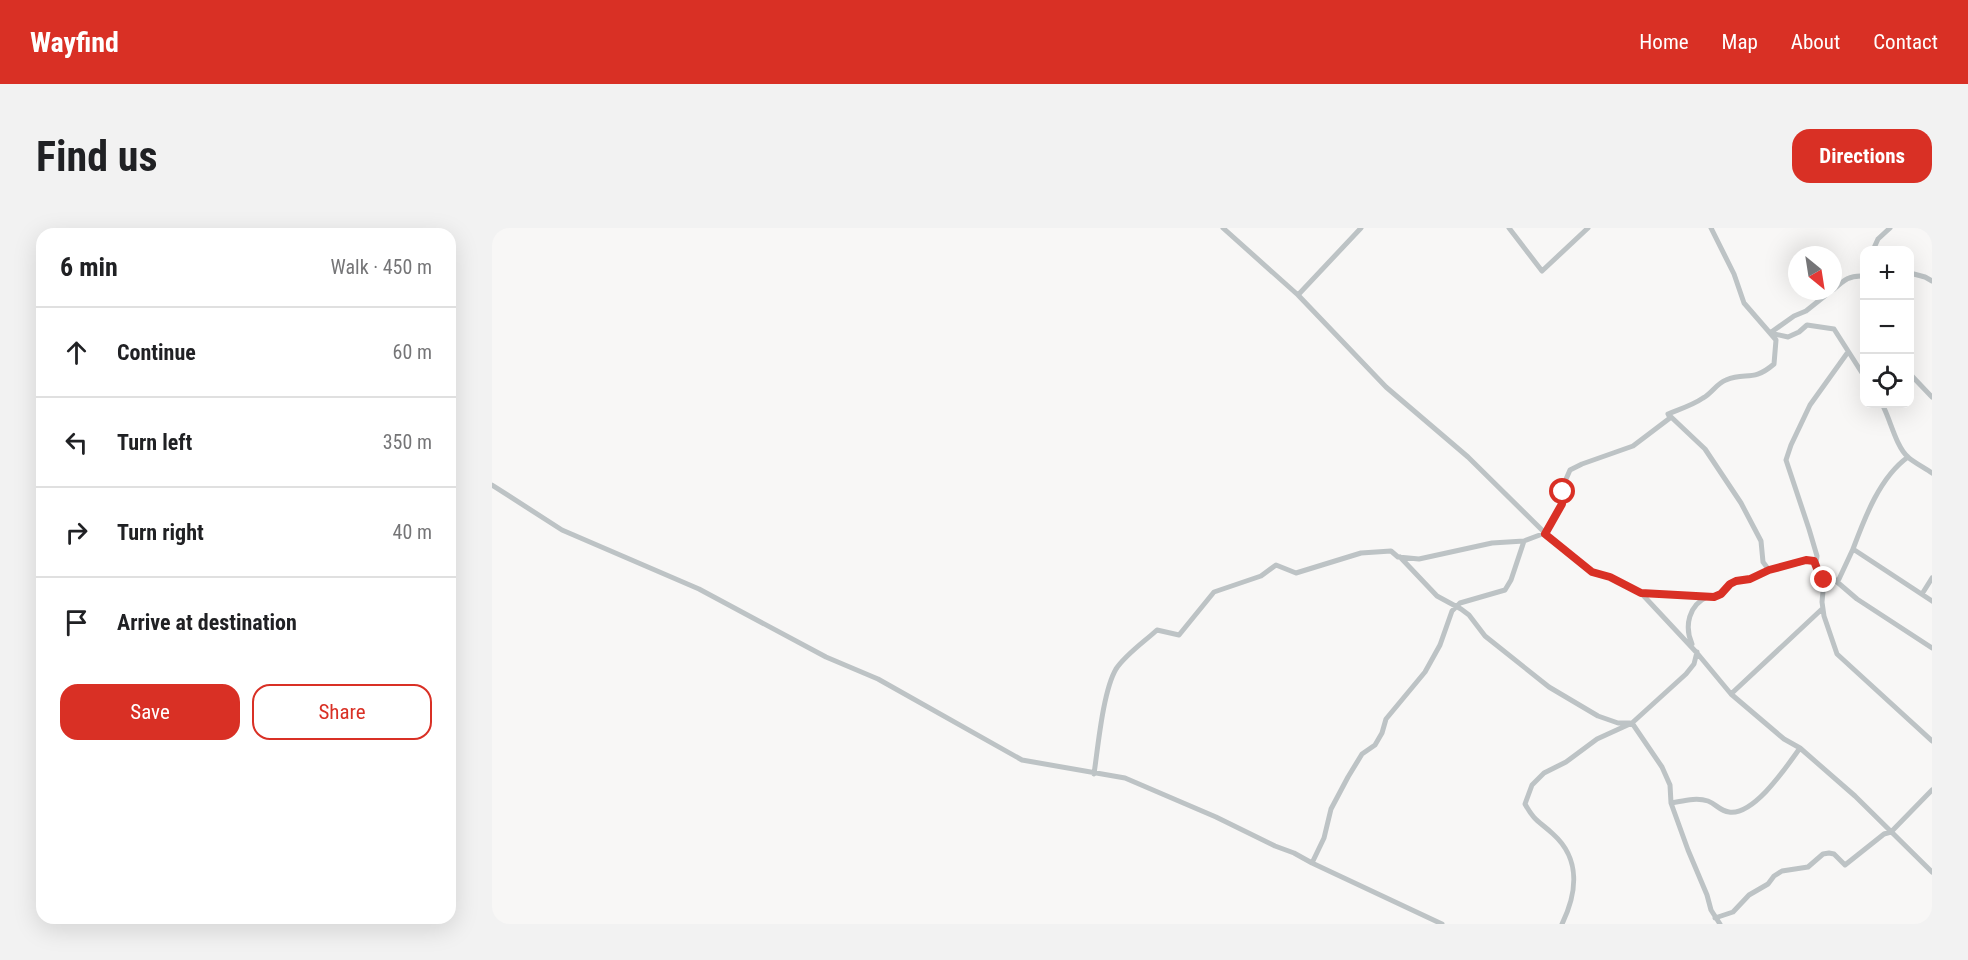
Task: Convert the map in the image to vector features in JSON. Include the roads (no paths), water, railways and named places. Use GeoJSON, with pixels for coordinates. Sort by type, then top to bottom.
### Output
{"type":"FeatureCollection","features":[{"type":"Feature","properties":{"kind":"street"},"geometry":{"type":"LineString","coordinates":[[1223,228],[1298,295],[1386,387],[1468,458],[1545,534],[1592,572],[1610,577],[1641,593],[1698,653]]}},
{"type":"Feature","properties":{"kind":"street"},"geometry":{"type":"LineString","coordinates":[[1298,295],[1361,228]]}},
{"type":"Feature","properties":{"kind":"street"},"geometry":{"type":"LineString","coordinates":[[1509,228],[1542,271],[1588,228]]}},
{"type":"Feature","properties":{"kind":"street"},"geometry":{"type":"LineString","coordinates":[[1668,414],[1702,399],[1727,379],[1752,377],[1774,364],[1776,340],[1744,303],[1734,274],[1711,228]]}},
{"type":"Feature","properties":{"kind":"street"},"geometry":{"type":"LineString","coordinates":[[1875,246],[1878,239],[1890,228]]}},
{"type":"Feature","properties":{"kind":"street"},"geometry":{"type":"LineString","coordinates":[[1914,274],[1932,281]]}},
{"type":"Feature","properties":{"kind":"street"},"geometry":{"type":"LineString","coordinates":[[1842,281],[1853,276],[1860,276]]}},
{"type":"Feature","properties":{"kind":"street"},"geometry":{"type":"LineString","coordinates":[[1770,333],[1820,300]]}},
{"type":"Feature","properties":{"kind":"street"},"geometry":{"type":"LineString","coordinates":[[1770,333],[1788,337],[1807,325],[1834,329],[1860,370]]}},
{"type":"Feature","properties":{"kind":"street"},"geometry":{"type":"LineString","coordinates":[[1848,352],[1810,405],[1786,460],[1815,547],[1816,564],[1820,576],[1828,584],[1836,581],[1886,481],[1895,467],[1908,457]]}},
{"type":"Feature","properties":{"kind":"street"},"geometry":{"type":"LineString","coordinates":[[1914,378],[1932,397]]}},
{"type":"Feature","properties":{"kind":"street"},"geometry":{"type":"LineString","coordinates":[[1885,408],[1900,445],[1908,457],[1932,473]]}},
{"type":"Feature","properties":{"kind":"street"},"geometry":{"type":"LineString","coordinates":[[1400,557],[1419,559],[1492,543],[1524,541],[1545,534],[1562,504],[1563,486],[1570,470],[1633,446],[1670,418],[1668,414]]}},
{"type":"Feature","properties":{"kind":"street"},"geometry":{"type":"LineString","coordinates":[[1668,414],[1705,449],[1742,503],[1761,541],[1762,562],[1769,570]]}},
{"type":"Feature","properties":{"kind":"street"},"geometry":{"type":"LineString","coordinates":[[492,485],[562,530],[699,590],[826,657],[878,679],[1022,760],[1125,778],[1216,817],[1442,924]]}},
{"type":"Feature","properties":{"kind":"street"},"geometry":{"type":"LineString","coordinates":[[1312,863],[1324,838],[1331,809],[1348,777],[1362,754],[1375,745],[1386,719],[1425,672],[1447,630],[1448,618],[1456,606],[1505,590],[1524,541]]}},
{"type":"Feature","properties":{"kind":"street"},"geometry":{"type":"LineString","coordinates":[[1853,549],[1932,601]]}},
{"type":"Feature","properties":{"kind":"street"},"geometry":{"type":"LineString","coordinates":[[1094,774],[1110,683],[1117,669],[1157,630],[1179,635],[1214,592],[1261,576],[1276,565],[1296,573],[1361,553],[1391,550],[1437,596],[1469,615],[1485,636],[1549,687],[1598,716],[1618,723],[1632,723]]}},
{"type":"Feature","properties":{"kind":"street"},"geometry":{"type":"LineString","coordinates":[[1816,564],[1814,561],[1806,560],[1769,570],[1750,579],[1733,582],[1721,594],[1700,600],[1688,621],[1690,642],[1731,694],[1784,739],[1800,748],[1855,796],[1932,872]]}},
{"type":"Feature","properties":{"kind":"street"},"geometry":{"type":"LineString","coordinates":[[1922,594],[1932,578]]}},
{"type":"Feature","properties":{"kind":"street"},"geometry":{"type":"LineString","coordinates":[[1824,580],[1822,609],[1834,648],[1841,659],[1932,741]]}},
{"type":"Feature","properties":{"kind":"street"},"geometry":{"type":"LineString","coordinates":[[1836,581],[1857,599],[1932,648]]}},
{"type":"Feature","properties":{"kind":"street"},"geometry":{"type":"LineString","coordinates":[[1641,593],[1707,597]]}},
{"type":"Feature","properties":{"kind":"street"},"geometry":{"type":"LineString","coordinates":[[1731,694],[1822,609]]}},
{"type":"Feature","properties":{"kind":"street"},"geometry":{"type":"LineString","coordinates":[[1562,924],[1574,893],[1573,865],[1555,836],[1534,819],[1525,804],[1532,785],[1544,773],[1566,762],[1597,739],[1632,723],[1686,674],[1694,664],[1698,653]]}},
{"type":"Feature","properties":{"kind":"street"},"geometry":{"type":"LineString","coordinates":[[1632,723],[1662,767],[1670,785],[1671,803],[1715,918],[1720,924]]}},
{"type":"Feature","properties":{"kind":"street"},"geometry":{"type":"LineString","coordinates":[[1671,803],[1696,799],[1709,801],[1722,810],[1732,813],[1743,809],[1770,788],[1800,748]]}},
{"type":"Feature","properties":{"kind":"street"},"geometry":{"type":"LineString","coordinates":[[1715,918],[1733,912],[1749,895],[1768,884],[1782,871],[1808,867],[1823,854],[1834,854],[1845,865],[1884,834],[1891,832],[1932,790]]}}]}
